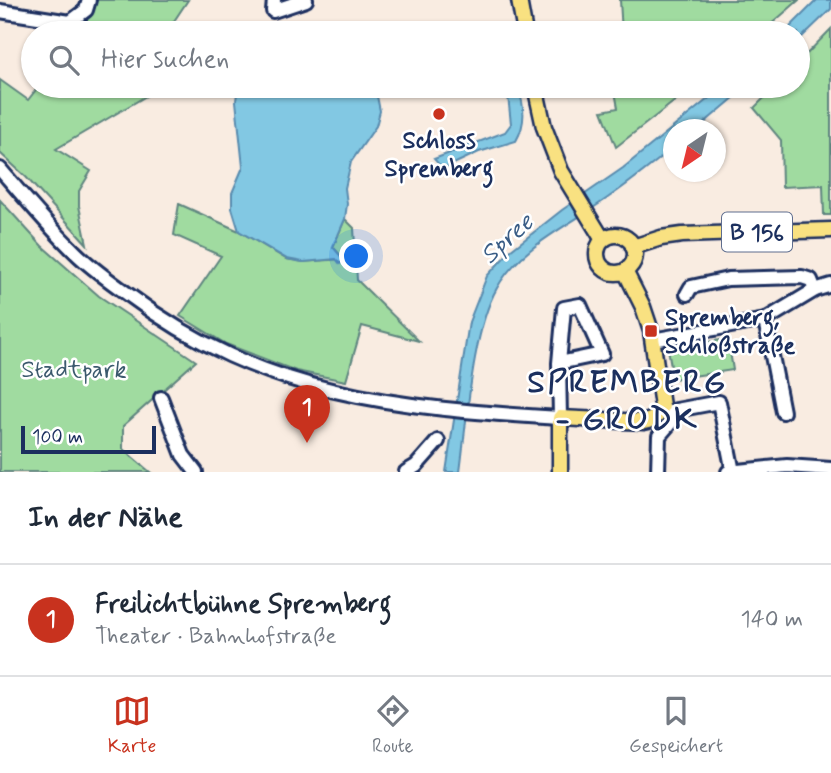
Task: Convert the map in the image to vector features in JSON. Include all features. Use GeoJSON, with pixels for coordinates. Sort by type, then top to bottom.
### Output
{"type":"FeatureCollection","features":[{"type":"Feature","properties":{"kind":"main road"},"geometry":{"type":"LineString","coordinates":[[519,0],[523,21]]}},
{"type":"Feature","properties":{"kind":"main road"},"geometry":{"type":"LineString","coordinates":[[538,98],[546,134],[561,171],[603,240],[599,245],[597,257],[602,268],[613,273],[625,271],[634,258],[633,247]]}},
{"type":"Feature","properties":{"kind":"main road","name":"B 156"},"geometry":{"type":"LineString","coordinates":[[603,240],[620,236],[633,247],[682,235],[831,230]]}},
{"type":"Feature","properties":{"kind":"main road"},"geometry":{"type":"LineString","coordinates":[[560,472],[560,418],[644,422],[659,412],[652,340],[643,307],[625,271]]}},
{"type":"Feature","properties":{"kind":"street"},"geometry":{"type":"LineString","coordinates":[[71,21],[86,10],[89,0]]}},
{"type":"Feature","properties":{"kind":"street"},"geometry":{"type":"LineString","coordinates":[[274,6],[306,0]]}},
{"type":"Feature","properties":{"kind":"street"},"geometry":{"type":"LineString","coordinates":[[0,11],[64,21]]}},
{"type":"Feature","properties":{"kind":"street"},"geometry":{"type":"LineString","coordinates":[[0,169],[76,253],[153,313],[196,340],[257,368],[304,385],[353,396],[428,407],[560,418],[559,363],[564,308],[580,305],[602,354],[559,363]]}},
{"type":"Feature","properties":{"kind":"street"},"geometry":{"type":"LineString","coordinates":[[687,294],[691,287],[728,279],[802,277],[811,280],[815,290]]}},
{"type":"Feature","properties":{"kind":"street"},"geometry":{"type":"LineString","coordinates":[[652,340],[765,320],[815,290],[831,285]]}},
{"type":"Feature","properties":{"kind":"street"},"geometry":{"type":"LineString","coordinates":[[765,320],[783,412]]}},
{"type":"Feature","properties":{"kind":"street"},"geometry":{"type":"LineString","coordinates":[[162,398],[183,455],[196,472]]}},
{"type":"Feature","properties":{"kind":"street"},"geometry":{"type":"LineString","coordinates":[[658,472],[659,436],[671,422],[671,411],[719,402],[734,471],[831,469]]}},
{"type":"Feature","properties":{"kind":"street"},"geometry":{"type":"LineString","coordinates":[[406,472],[416,466],[438,441]]}},
{"type":"Feature","properties":{"kind":"green space"},"geometry":{"type":"Polygon","coordinates":[[[95,0],[188,0],[174,21],[86,21],[95,0]]]}},
{"type":"Feature","properties":{"kind":"green space"},"geometry":{"type":"Polygon","coordinates":[[[620,0],[799,0],[775,21],[621,21],[620,0]]]}},
{"type":"Feature","properties":{"kind":"green space"},"geometry":{"type":"Polygon","coordinates":[[[831,29],[831,215],[824,215],[823,185],[782,187],[781,140],[754,108],[764,98],[810,98],[810,51],[831,29]]]}},
{"type":"Feature","properties":{"kind":"green space"},"geometry":{"type":"Polygon","coordinates":[[[0,80],[21,95],[21,98],[28,100],[143,98],[56,149],[91,171],[79,191],[79,206],[87,244],[26,177],[0,153],[0,80]]]}},
{"type":"Feature","properties":{"kind":"green space"},"geometry":{"type":"Polygon","coordinates":[[[616,98],[679,98],[616,147],[602,111],[618,108],[616,98]]]}},
{"type":"Feature","properties":{"kind":"green space","name":"Stadtpark"},"geometry":{"type":"Polygon","coordinates":[[[0,200],[42,246],[99,296],[196,361],[123,426],[123,449],[150,472],[0,472],[0,200]]]}},
{"type":"Feature","properties":{"kind":"green space"},"geometry":{"type":"Polygon","coordinates":[[[179,204],[239,231],[286,259],[303,262],[344,259],[333,247],[345,219],[354,228],[357,280],[419,341],[362,326],[346,381],[296,371],[226,344],[180,316],[221,256],[174,235],[179,204]]]}},
{"type":"Feature","properties":{"kind":"green space"},"geometry":{"type":"Polygon","coordinates":[[[728,339],[733,370],[673,379],[668,348],[728,339]]]}},
{"type":"Feature","properties":{"kind":"water"},"geometry":{"type":"Polygon","coordinates":[[[817,0],[831,0],[831,9],[810,29],[810,21],[796,21],[817,0]]]}},
{"type":"Feature","properties":{"kind":"water"},"geometry":{"type":"Polygon","coordinates":[[[236,98],[377,98],[380,111],[376,126],[351,162],[345,188],[345,219],[333,247],[344,260],[340,264],[336,259],[303,262],[287,259],[239,231],[232,208],[232,193],[243,167],[236,98]]]}},
{"type":"Feature","properties":{"kind":"water"},"geometry":{"type":"Polygon","coordinates":[[[508,98],[521,98],[523,121],[516,141],[479,152],[443,169],[434,159],[505,132],[511,124],[508,98]]]}},
{"type":"Feature","properties":{"kind":"water"},"geometry":{"type":"Polygon","coordinates":[[[709,98],[734,98],[709,119],[683,119],[709,98]]]}},
{"type":"Feature","properties":{"kind":"water"},"geometry":{"type":"Polygon","coordinates":[[[663,136],[663,156],[595,207],[533,248],[507,273],[497,288],[476,352],[460,472],[446,472],[469,322],[487,276],[510,251],[562,210],[623,168],[663,136]]]}},
{"type":"Feature","properties":{"kind":"place","name":"Schloss Spremberg"},"geometry":{"type":"Point","coordinates":[439,114]}},
{"type":"Feature","properties":{"kind":"place","name":"Spremberg, Schloßstraße"},"geometry":{"type":"Point","coordinates":[651,331]}},
{"type":"Feature","properties":{"kind":"place","name":"Freilichtbühne Spremberg"},"geometry":{"type":"Point","coordinates":[307,443]}},
{"type":"Feature","properties":{"kind":"district","name":"SPREMBERG - GRODK"},"geometry":{"type":"Point","coordinates":[627,400]}},
{"type":"Feature","properties":{"kind":"water label","name":"Spree"},"geometry":{"type":"Point","coordinates":[506,238]}}]}
